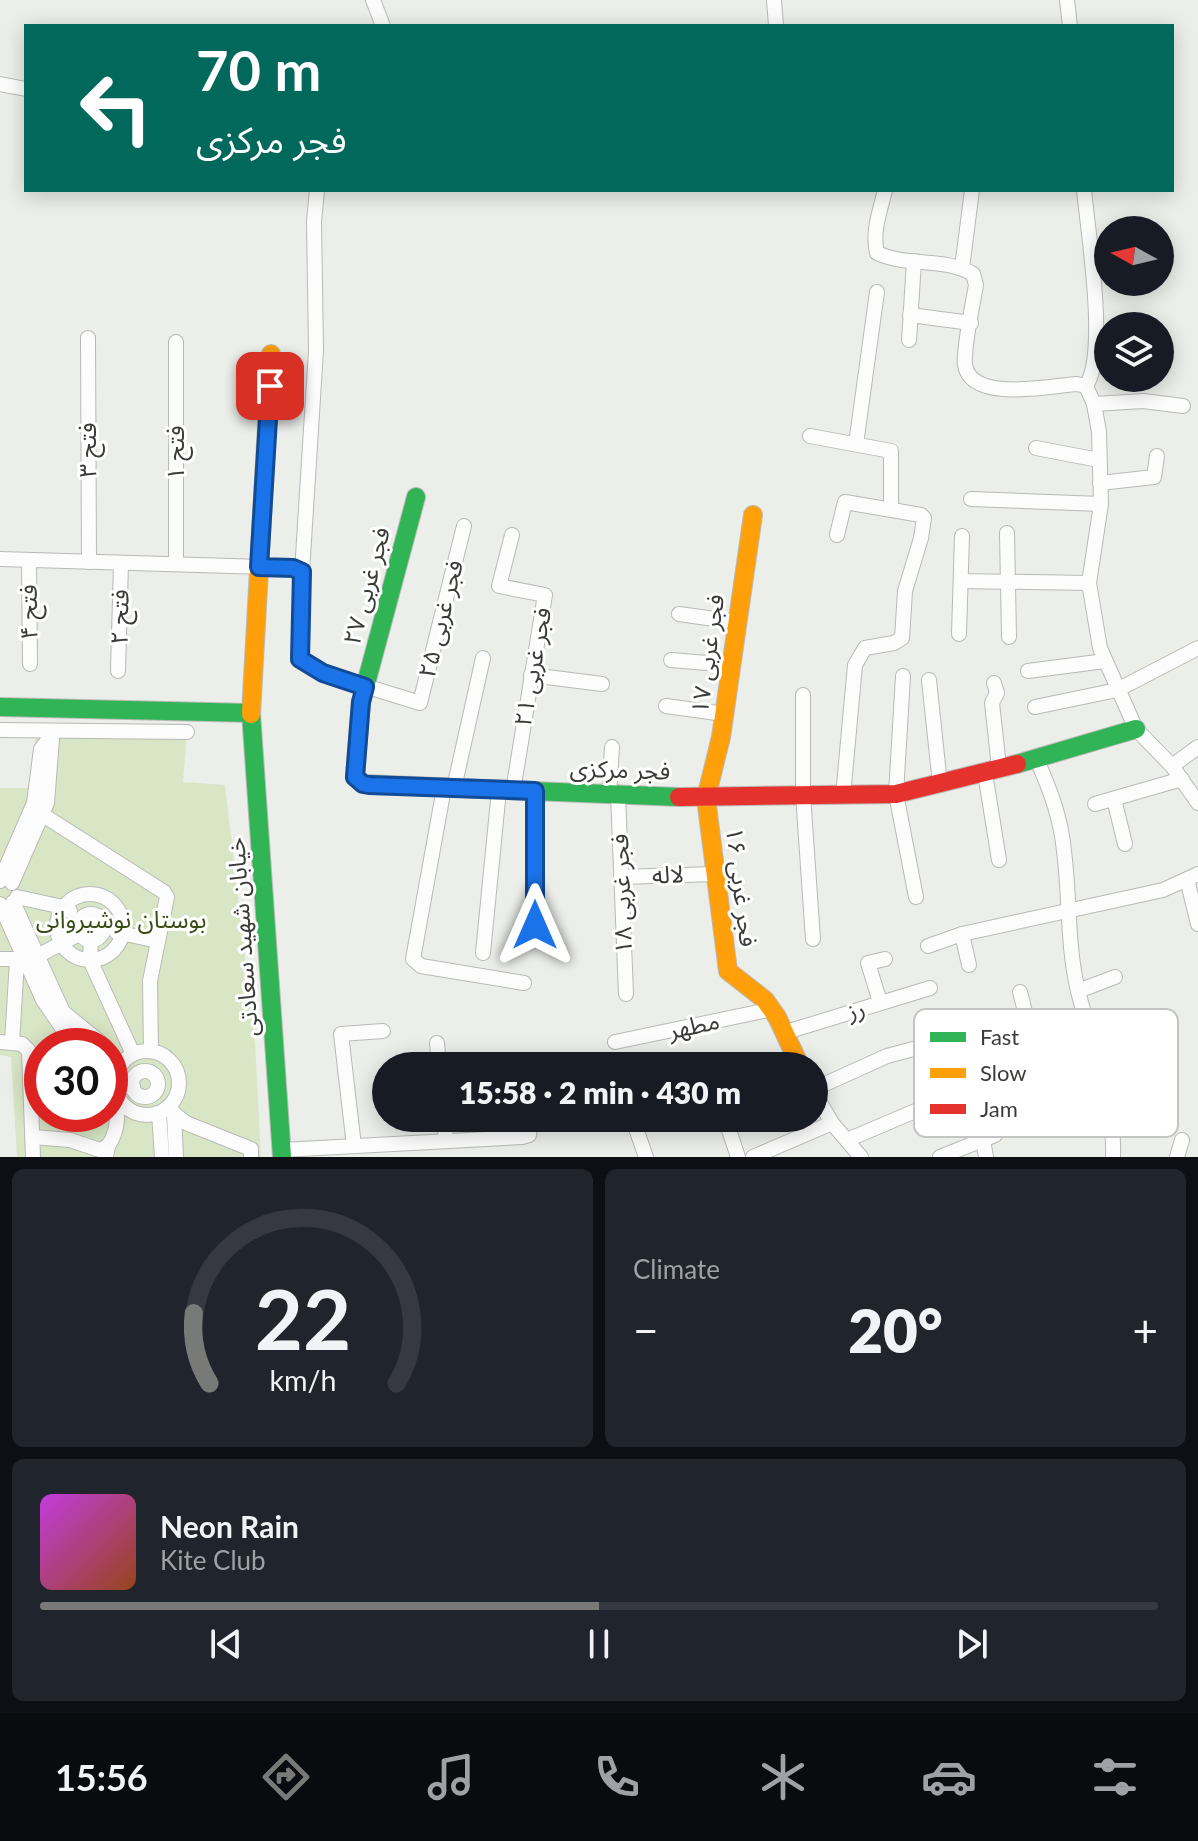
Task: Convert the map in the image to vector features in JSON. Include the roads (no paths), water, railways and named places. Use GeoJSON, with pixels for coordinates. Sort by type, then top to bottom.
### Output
{"type":"FeatureCollection","features":[{"type":"Feature","properties":{"kind":"street"},"geometry":{"type":"LineString","coordinates":[[373,0],[382,24]]}},
{"type":"Feature","properties":{"kind":"street"},"geometry":{"type":"LineString","coordinates":[[774,0],[776,24]]}},
{"type":"Feature","properties":{"kind":"street"},"geometry":{"type":"LineString","coordinates":[[1067,0],[1070,24]]}},
{"type":"Feature","properties":{"kind":"street"},"geometry":{"type":"LineString","coordinates":[[0,84],[24,89]]}},
{"type":"Feature","properties":{"kind":"street"},"geometry":{"type":"LineString","coordinates":[[317,192],[314,221],[316,350],[298,570],[300,659],[323,673],[365,687]]}},
{"type":"Feature","properties":{"kind":"street"},"geometry":{"type":"LineString","coordinates":[[885,192],[874,238],[877,253],[890,259],[962,268],[973,274],[976,285],[965,363],[969,376],[980,386],[996,389],[1086,386]]}},
{"type":"Feature","properties":{"kind":"street"},"geometry":{"type":"LineString","coordinates":[[962,268],[972,192]]}},
{"type":"Feature","properties":{"kind":"street"},"geometry":{"type":"LineString","coordinates":[[1084,192],[1097,333],[1094,369],[1086,386],[1094,404],[1101,504],[1089,583],[1100,648],[1136,729],[1172,766],[1198,803]]}},
{"type":"Feature","properties":{"kind":"street"},"geometry":{"type":"LineString","coordinates":[[909,340],[914,261]]}},
{"type":"Feature","properties":{"kind":"street"},"geometry":{"type":"LineString","coordinates":[[856,444],[877,292]]}},
{"type":"Feature","properties":{"kind":"street"},"geometry":{"type":"LineString","coordinates":[[910,315],[971,323]]}},
{"type":"Feature","properties":{"kind":"street","name":"فتح ۳"},"geometry":{"type":"LineString","coordinates":[[88,338],[89,562]]}},
{"type":"Feature","properties":{"kind":"street","name":"فتح ۱"},"geometry":{"type":"LineString","coordinates":[[176,342],[176,564]]}},
{"type":"Feature","properties":{"kind":"street","name":"خیابان شهید سعادتی"},"geometry":{"type":"LineString","coordinates":[[271,354],[251,714],[282,1154]]}},
{"type":"Feature","properties":{"kind":"street"},"geometry":{"type":"LineString","coordinates":[[1094,404],[1143,401],[1183,406]]}},
{"type":"Feature","properties":{"kind":"street"},"geometry":{"type":"LineString","coordinates":[[810,436],[891,451],[891,508]]}},
{"type":"Feature","properties":{"kind":"street"},"geometry":{"type":"LineString","coordinates":[[1036,448],[1099,460]]}},
{"type":"Feature","properties":{"kind":"street"},"geometry":{"type":"LineString","coordinates":[[1100,483],[1154,477],[1157,456]]}},
{"type":"Feature","properties":{"kind":"street","name":"فجر غربی ۲۷"},"geometry":{"type":"LineString","coordinates":[[365,687],[416,497]]}},
{"type":"Feature","properties":{"kind":"street"},"geometry":{"type":"LineString","coordinates":[[971,499],[1101,504]]}},
{"type":"Feature","properties":{"kind":"street"},"geometry":{"type":"LineString","coordinates":[[837,535],[845,502],[921,515],[924,523],[905,591],[902,638],[894,643],[865,648],[855,665],[843,796]]}},
{"type":"Feature","properties":{"kind":"street","name":"فجر غربی ۱۷"},"geometry":{"type":"LineString","coordinates":[[706,798],[724,714],[753,515]]}},
{"type":"Feature","properties":{"kind":"street","name":"فجر غربی ۲۵"},"geometry":{"type":"LineString","coordinates":[[365,687],[420,703],[464,526]]}},
{"type":"Feature","properties":{"kind":"street"},"geometry":{"type":"LineString","coordinates":[[1007,533],[1009,637]]}},
{"type":"Feature","properties":{"kind":"street","name":"فجر غربی ۲۱"},"geometry":{"type":"LineString","coordinates":[[483,953],[506,790],[545,595],[499,586],[512,535]]}},
{"type":"Feature","properties":{"kind":"street"},"geometry":{"type":"LineString","coordinates":[[959,634],[962,536]]}},
{"type":"Feature","properties":{"kind":"street"},"geometry":{"type":"LineString","coordinates":[[0,559],[298,570]]}},
{"type":"Feature","properties":{"kind":"street","name":"فتح ۴"},"geometry":{"type":"LineString","coordinates":[[29,560],[30,664]]}},
{"type":"Feature","properties":{"kind":"street","name":"فتح ۲"},"geometry":{"type":"LineString","coordinates":[[118,671],[121,563]]}},
{"type":"Feature","properties":{"kind":"street"},"geometry":{"type":"LineString","coordinates":[[961,581],[1089,583]]}},
{"type":"Feature","properties":{"kind":"street"},"geometry":{"type":"LineString","coordinates":[[679,614],[736,622]]}},
{"type":"Feature","properties":{"kind":"street"},"geometry":{"type":"LineString","coordinates":[[1035,707],[1117,690],[1198,648]]}},
{"type":"Feature","properties":{"kind":"street"},"geometry":{"type":"LineString","coordinates":[[483,658],[449,788],[413,959],[415,964],[421,966],[524,983]]}},
{"type":"Feature","properties":{"kind":"street"},"geometry":{"type":"LineString","coordinates":[[671,660],[731,665]]}},
{"type":"Feature","properties":{"kind":"street"},"geometry":{"type":"LineString","coordinates":[[1028,671],[1105,661]]}},
{"type":"Feature","properties":{"kind":"street"},"geometry":{"type":"LineString","coordinates":[[531,675],[602,684]]}},
{"type":"Feature","properties":{"kind":"street"},"geometry":{"type":"LineString","coordinates":[[903,676],[896,794],[916,897]]}},
{"type":"Feature","properties":{"kind":"street"},"geometry":{"type":"LineString","coordinates":[[929,680],[940,784]]}},
{"type":"Feature","properties":{"kind":"street"},"geometry":{"type":"LineString","coordinates":[[994,683],[997,693],[992,703],[992,770],[999,860]]}},
{"type":"Feature","properties":{"kind":"street","name":"فجر مرکزی"},"geometry":{"type":"LineString","coordinates":[[365,687],[355,777],[369,785],[706,798],[896,794],[1136,729]]}},
{"type":"Feature","properties":{"kind":"street"},"geometry":{"type":"LineString","coordinates":[[803,695],[803,795],[813,939]]}},
{"type":"Feature","properties":{"kind":"street"},"geometry":{"type":"LineString","coordinates":[[666,706],[724,714]]}},
{"type":"Feature","properties":{"kind":"street"},"geometry":{"type":"LineString","coordinates":[[0,707],[251,714]]}},
{"type":"Feature","properties":{"kind":"street"},"geometry":{"type":"LineString","coordinates":[[0,730],[187,732]]}},
{"type":"Feature","properties":{"kind":"street"},"geometry":{"type":"LineString","coordinates":[[7,893],[47,803],[49,754],[55,731]]}},
{"type":"Feature","properties":{"kind":"street"},"geometry":{"type":"LineString","coordinates":[[55,731],[41,749],[34,803],[7,893],[43,1000],[63,1028]]}},
{"type":"Feature","properties":{"kind":"street","name":"فجر غربی ۱۸"},"geometry":{"type":"LineString","coordinates":[[612,747],[626,994]]}},
{"type":"Feature","properties":{"kind":"street"},"geometry":{"type":"LineString","coordinates":[[1172,766],[1198,747]]}},
{"type":"Feature","properties":{"kind":"street"},"geometry":{"type":"LineString","coordinates":[[1036,758],[1059,820],[1078,991],[1083,1009]]}},
{"type":"Feature","properties":{"kind":"street"},"geometry":{"type":"LineString","coordinates":[[1095,804],[1182,779]]}},
{"type":"Feature","properties":{"kind":"street"},"geometry":{"type":"LineString","coordinates":[[535,791],[535,925]]}},
{"type":"Feature","properties":{"kind":"street","name":"فجر غربی ۱۶"},"geometry":{"type":"LineString","coordinates":[[706,798],[728,971],[735,980],[761,994],[773,1009]]}},
{"type":"Feature","properties":{"kind":"street"},"geometry":{"type":"LineString","coordinates":[[1114,799],[1125,844]]}},
{"type":"Feature","properties":{"kind":"street"},"geometry":{"type":"LineString","coordinates":[[43,815],[164,892],[167,902],[150,988],[130,1058]]}},
{"type":"Feature","properties":{"kind":"street","name":"لاله"},"geometry":{"type":"LineString","coordinates":[[621,877],[715,874]]}},
{"type":"Feature","properties":{"kind":"street"},"geometry":{"type":"LineString","coordinates":[[928,946],[962,934],[1163,890],[1192,877],[1198,924]]}},
{"type":"Feature","properties":{"kind":"street"},"geometry":{"type":"LineString","coordinates":[[7,893],[68,903],[89,894],[107,899],[120,913],[122,934],[111,953],[90,960],[72,955],[61,944],[57,925],[68,903]]}},
{"type":"Feature","properties":{"kind":"street"},"geometry":{"type":"LineString","coordinates":[[68,903],[81,918]]}},
{"type":"Feature","properties":{"kind":"street"},"geometry":{"type":"LineString","coordinates":[[0,959],[27,959],[61,944],[85,937],[100,937],[104,930],[97,915],[88,914],[81,918],[77,926],[85,937],[90,960],[130,1058],[144,1072],[155,1076],[158,1084],[155,1092],[148,1097],[140,1096],[133,1086],[134,1078],[144,1072]]}},
{"type":"Feature","properties":{"kind":"street"},"geometry":{"type":"LineString","coordinates":[[104,930],[158,941]]}},
{"type":"Feature","properties":{"kind":"street"},"geometry":{"type":"LineString","coordinates":[[962,934],[969,965]]}},
{"type":"Feature","properties":{"kind":"street"},"geometry":{"type":"LineString","coordinates":[[27,959],[6,1042],[22,1044],[30,1056],[33,1157]]}},
{"type":"Feature","properties":{"kind":"street"},"geometry":{"type":"LineString","coordinates":[[27,959],[63,1012],[79,1028]]}},
{"type":"Feature","properties":{"kind":"street"},"geometry":{"type":"LineString","coordinates":[[880,1002],[868,963],[885,959]]}},
{"type":"Feature","properties":{"kind":"street"},"geometry":{"type":"LineString","coordinates":[[1078,991],[1115,977]]}},
{"type":"Feature","properties":{"kind":"street","name":"رز"},"geometry":{"type":"LineString","coordinates":[[783,1033],[930,988]]}},
{"type":"Feature","properties":{"kind":"street"},"geometry":{"type":"LineString","coordinates":[[1020,992],[1024,1009]]}},
{"type":"Feature","properties":{"kind":"street"},"geometry":{"type":"LineString","coordinates":[[773,1009],[793,1052]]}},
{"type":"Feature","properties":{"kind":"street","name":"مطهر"},"geometry":{"type":"LineString","coordinates":[[615,1042],[773,1009]]}},
{"type":"Feature","properties":{"kind":"street"},"geometry":{"type":"LineString","coordinates":[[354,1146],[341,1034],[383,1031]]}},
{"type":"Feature","properties":{"kind":"street"},"geometry":{"type":"LineString","coordinates":[[437,1043],[438,1052]]}},
{"type":"Feature","properties":{"kind":"street"},"geometry":{"type":"LineString","coordinates":[[828,1083],[887,1056],[914,1049]]}},
{"type":"Feature","properties":{"kind":"street"},"geometry":{"type":"LineString","coordinates":[[33,1137],[77,1141],[104,1149],[130,1121],[161,1112],[178,1091],[176,1071],[163,1055],[130,1058]]}},
{"type":"Feature","properties":{"kind":"street"},"geometry":{"type":"LineString","coordinates":[[128,1086],[133,1086]]}},
{"type":"Feature","properties":{"kind":"street"},"geometry":{"type":"LineString","coordinates":[[128,1110],[161,1112],[251,1149],[251,1157]]}},
{"type":"Feature","properties":{"kind":"street"},"geometry":{"type":"LineString","coordinates":[[161,1112],[162,1157]]}},
{"type":"Feature","properties":{"kind":"street"},"geometry":{"type":"LineString","coordinates":[[161,1112],[176,1157]]}},
{"type":"Feature","properties":{"kind":"street"},"geometry":{"type":"LineString","coordinates":[[847,1140],[914,1112]]}},
{"type":"Feature","properties":{"kind":"street"},"geometry":{"type":"LineString","coordinates":[[828,1116],[861,1157]]}},
{"type":"Feature","properties":{"kind":"street"},"geometry":{"type":"LineString","coordinates":[[753,1157],[832,1123]]}},
{"type":"Feature","properties":{"kind":"street"},"geometry":{"type":"LineString","coordinates":[[445,1132],[446,1141]]}},
{"type":"Feature","properties":{"kind":"street"},"geometry":{"type":"LineString","coordinates":[[282,1154],[354,1146],[389,1151],[446,1141],[522,1137],[529,1132]]}},
{"type":"Feature","properties":{"kind":"street"},"geometry":{"type":"LineString","coordinates":[[637,1132],[646,1157]]}},
{"type":"Feature","properties":{"kind":"street"},"geometry":{"type":"LineString","coordinates":[[730,1132],[738,1157]]}},
{"type":"Feature","properties":{"kind":"street"},"geometry":{"type":"LineString","coordinates":[[940,1157],[989,1137],[986,1157]]}},
{"type":"Feature","properties":{"kind":"street"},"geometry":{"type":"LineString","coordinates":[[1112,1137],[1113,1157]]}},
{"type":"Feature","properties":{"kind":"street"},"geometry":{"type":"LineString","coordinates":[[1177,1157],[1182,1140]]}},
{"type":"Feature","properties":{"kind":"park label","name":"بوستان نوشیروانی"},"geometry":{"type":"Point","coordinates":[121,920]}}]}
